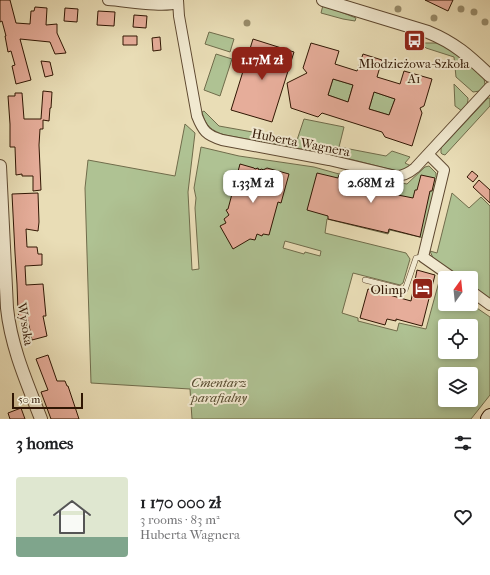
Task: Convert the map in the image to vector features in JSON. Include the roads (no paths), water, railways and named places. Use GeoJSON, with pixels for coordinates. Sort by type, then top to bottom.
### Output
{"type":"FeatureCollection","features":[{"type":"Feature","properties":{"kind":"street"},"geometry":{"type":"LineString","coordinates":[[108,0],[155,4],[172,4],[178,1]]}},
{"type":"Feature","properties":{"kind":"street"},"geometry":{"type":"LineString","coordinates":[[323,0],[439,36],[461,49],[490,76]]}},
{"type":"Feature","properties":{"kind":"street","name":"Huberta Wagnera"},"geometry":{"type":"LineString","coordinates":[[178,1],[179,16],[197,116],[204,130],[210,136],[222,140],[329,160],[401,176],[407,174],[415,168],[490,87]]}},
{"type":"Feature","properties":{"kind":"street"},"geometry":{"type":"LineString","coordinates":[[428,154],[444,170],[423,257],[443,271]]}},
{"type":"Feature","properties":{"kind":"street","name":"Wysoka"},"geometry":{"type":"LineString","coordinates":[[0,166],[1,205],[9,324],[20,363],[41,419]]}},
{"type":"Feature","properties":{"kind":"street"},"geometry":{"type":"LineString","coordinates":[[478,296],[490,304]]}},
{"type":"Feature","properties":{"kind":"lane"},"geometry":{"type":"LineString","coordinates":[[365,280],[406,290],[416,258],[423,257]]}},
{"type":"Feature","properties":{"kind":"place","name":"Młodzieżowa-Szkoła A1"},"geometry":{"type":"Point","coordinates":[414,41]}},
{"type":"Feature","properties":{"kind":"place","name":"Olimp"},"geometry":{"type":"Point","coordinates":[422,289]}},
{"type":"Feature","properties":{"kind":"park label","name":"Cmentarz parafialny"},"geometry":{"type":"Point","coordinates":[219,390]}}]}
